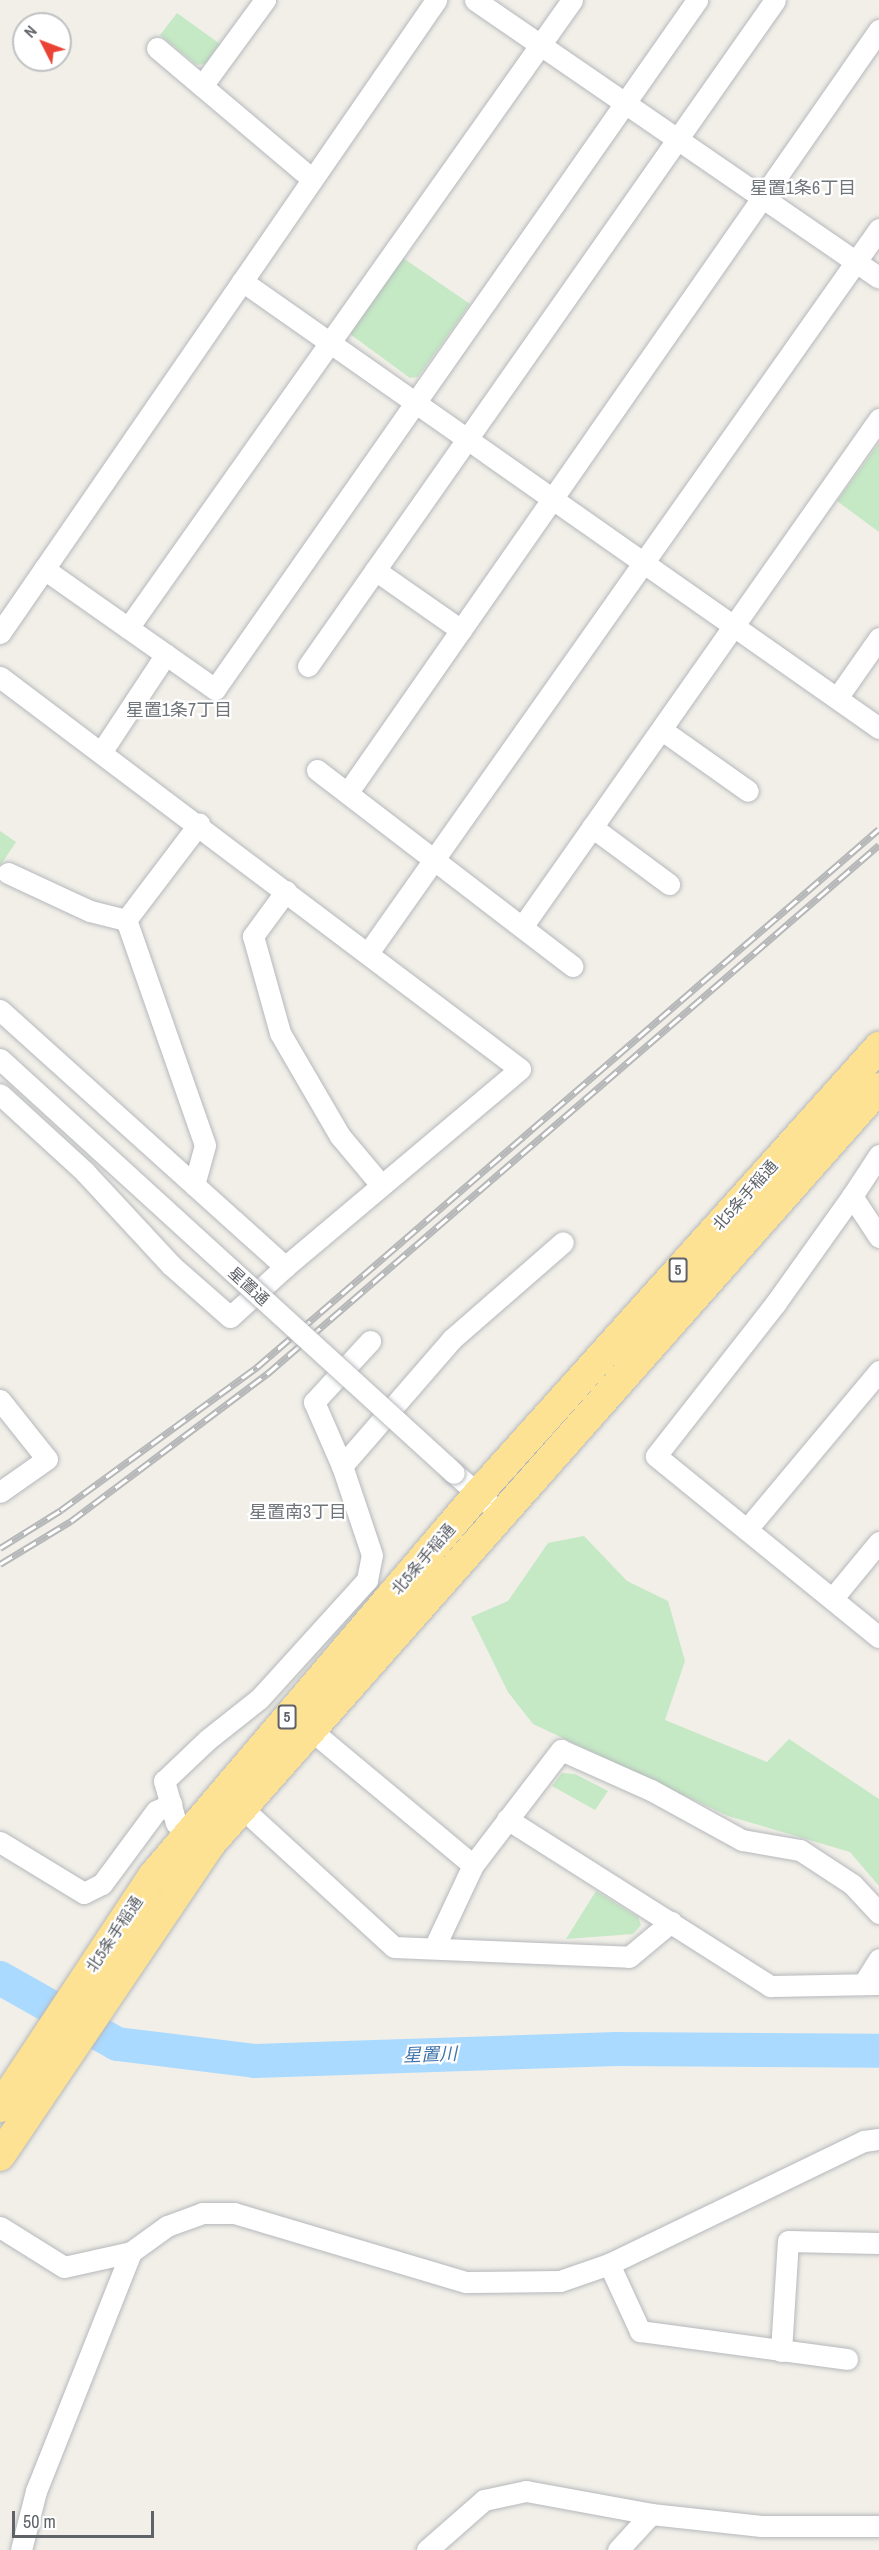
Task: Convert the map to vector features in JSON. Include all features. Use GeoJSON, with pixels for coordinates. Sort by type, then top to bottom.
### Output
{"type":"FeatureCollection","features":[{"type":"Feature","properties":{"kind":"highway","name":"北5条手稲通"},"geometry":{"type":"LineString","coordinates":[[200,1838],[879,1047]]}},
{"type":"Feature","properties":{"kind":"highway","name":"北5条手稲通"},"geometry":{"type":"LineString","coordinates":[[9,2109],[116,1955],[153,1876],[241,1807],[312,1731],[489,1504],[879,1088]]}},
{"type":"Feature","properties":{"kind":"highway","name":"5"},"geometry":{"type":"LineString","coordinates":[[0,2156],[9,2109]]}},
{"type":"Feature","properties":{"kind":"street"},"geometry":{"type":"LineString","coordinates":[[202,86],[265,0]]}},
{"type":"Feature","properties":{"kind":"street"},"geometry":{"type":"LineString","coordinates":[[475,0],[879,278]]}},
{"type":"Feature","properties":{"kind":"street"},"geometry":{"type":"LineString","coordinates":[[128,628],[332,343],[572,0]]}},
{"type":"Feature","properties":{"kind":"street"},"geometry":{"type":"LineString","coordinates":[[44,569],[215,689],[697,0]]}},
{"type":"Feature","properties":{"kind":"street"},"geometry":{"type":"LineString","coordinates":[[308,666],[775,0]]}},
{"type":"Feature","properties":{"kind":"street"},"geometry":{"type":"LineString","coordinates":[[0,633],[312,179],[426,3]]}},
{"type":"Feature","properties":{"kind":"street"},"geometry":{"type":"LineString","coordinates":[[348,792],[879,30]]}},
{"type":"Feature","properties":{"kind":"street"},"geometry":{"type":"LineString","coordinates":[[157,48],[312,179]]}},
{"type":"Feature","properties":{"kind":"street"},"geometry":{"type":"LineString","coordinates":[[368,953],[879,229]]}},
{"type":"Feature","properties":{"kind":"street"},"geometry":{"type":"LineString","coordinates":[[242,281],[646,560],[879,728]]}},
{"type":"Feature","properties":{"kind":"street"},"geometry":{"type":"LineString","coordinates":[[522,927],[736,626],[879,419]]}},
{"type":"Feature","properties":{"kind":"street"},"geometry":{"type":"LineString","coordinates":[[375,570],[461,630]]}},
{"type":"Feature","properties":{"kind":"street"},"geometry":{"type":"LineString","coordinates":[[837,698],[879,638]]}},
{"type":"Feature","properties":{"kind":"street"},"geometry":{"type":"LineString","coordinates":[[102,751],[166,654]]}},
{"type":"Feature","properties":{"kind":"street"},"geometry":{"type":"LineString","coordinates":[[0,677],[199,824],[520,1069],[285,1267],[230,1317],[171,1265],[84,1172],[0,1094]]}},
{"type":"Feature","properties":{"kind":"street"},"geometry":{"type":"LineString","coordinates":[[662,730],[748,791]]}},
{"type":"Feature","properties":{"kind":"street"},"geometry":{"type":"LineString","coordinates":[[317,770],[572,966]]}},
{"type":"Feature","properties":{"kind":"street"},"geometry":{"type":"LineString","coordinates":[[126,920],[199,824]]}},
{"type":"Feature","properties":{"kind":"street"},"geometry":{"type":"LineString","coordinates":[[592,827],[669,884]]}},
{"type":"Feature","properties":{"kind":"street"},"geometry":{"type":"LineString","coordinates":[[8,873],[90,911],[126,920]]}},
{"type":"Feature","properties":{"kind":"street"},"geometry":{"type":"LineString","coordinates":[[286,891],[253,936],[280,1034],[340,1136],[381,1185]]}},
{"type":"Feature","properties":{"kind":"street"},"geometry":{"type":"LineString","coordinates":[[126,920],[205,1145],[194,1185]]}},
{"type":"Feature","properties":{"kind":"street"},"geometry":{"type":"LineString","coordinates":[[3,1020],[285,1267]]}},
{"type":"Feature","properties":{"kind":"street","name":"星置通"},"geometry":{"type":"LineString","coordinates":[[0,1059],[489,1504]]}},
{"type":"Feature","properties":{"kind":"street"},"geometry":{"type":"LineString","coordinates":[[879,1155],[775,1304],[656,1456],[879,1637]]}},
{"type":"Feature","properties":{"kind":"street"},"geometry":{"type":"LineString","coordinates":[[852,1196],[876,1224]]}},
{"type":"Feature","properties":{"kind":"street"},"geometry":{"type":"LineString","coordinates":[[342,1466],[452,1340],[563,1242]]}},
{"type":"Feature","properties":{"kind":"street"},"geometry":{"type":"LineString","coordinates":[[200,1838],[176,1823],[164,1781],[207,1740],[259,1699],[367,1580],[372,1555],[342,1466],[314,1402],[370,1341]]}},
{"type":"Feature","properties":{"kind":"street"},"geometry":{"type":"LineString","coordinates":[[747,1529],[879,1371]]}},
{"type":"Feature","properties":{"kind":"street"},"geometry":{"type":"LineString","coordinates":[[0,1400],[47,1459],[0,1492]]}},
{"type":"Feature","properties":{"kind":"street"},"geometry":{"type":"LineString","coordinates":[[832,1599],[879,1542]]}},
{"type":"Feature","properties":{"kind":"street"},"geometry":{"type":"LineString","coordinates":[[312,1731],[473,1865]]}},
{"type":"Feature","properties":{"kind":"street"},"geometry":{"type":"LineString","coordinates":[[434,1948],[473,1865],[561,1750],[651,1790],[742,1840],[800,1850],[852,1884],[879,1913]]}},
{"type":"Feature","properties":{"kind":"street"},"geometry":{"type":"LineString","coordinates":[[0,1842],[84,1893],[102,1884],[156,1811],[171,1804]]}},
{"type":"Feature","properties":{"kind":"street"},"geometry":{"type":"LineString","coordinates":[[241,1807],[394,1947],[629,1957],[671,1922]]}},
{"type":"Feature","properties":{"kind":"street"},"geometry":{"type":"LineString","coordinates":[[507,1819],[770,1986],[872,1983],[879,1959]]}},
{"type":"Feature","properties":{"kind":"street"},"geometry":{"type":"LineString","coordinates":[[0,2227],[64,2267],[131,2252],[176,2223],[202,2213],[234,2213],[466,2282],[560,2280],[609,2264],[864,2141],[879,2139]]}},
{"type":"Feature","properties":{"kind":"street"},"geometry":{"type":"LineString","coordinates":[[781,2351],[788,2241],[879,2243]]}},
{"type":"Feature","properties":{"kind":"street"},"geometry":{"type":"LineString","coordinates":[[21,2550],[36,2491],[131,2252]]}},
{"type":"Feature","properties":{"kind":"street"},"geometry":{"type":"LineString","coordinates":[[609,2264],[640,2331],[847,2359]]}},
{"type":"Feature","properties":{"kind":"street"},"geometry":{"type":"LineString","coordinates":[[427,2550],[484,2500],[526,2491],[651,2514],[761,2526],[879,2526]]}},
{"type":"Feature","properties":{"kind":"street"},"geometry":{"type":"LineString","coordinates":[[618,2550],[651,2514]]}},
{"type":"Feature","properties":{"kind":"green space"},"geometry":{"type":"Polygon","coordinates":[[[177,13],[220,44],[205,64],[197,65],[160,35],[177,13]]]}},
{"type":"Feature","properties":{"kind":"green space"},"geometry":{"type":"Polygon","coordinates":[[[403,258],[470,304],[418,377],[410,378],[350,334],[403,258]]]}},
{"type":"Feature","properties":{"kind":"green space"},"geometry":{"type":"Polygon","coordinates":[[[879,443],[879,532],[837,501],[879,443]]]}},
{"type":"Feature","properties":{"kind":"green space"},"geometry":{"type":"Polygon","coordinates":[[[0,831],[16,842],[0,866],[0,831]]]}},
{"type":"Feature","properties":{"kind":"green space"},"geometry":{"type":"Polygon","coordinates":[[[584,1536],[627,1581],[668,1601],[685,1661],[665,1720],[767,1762],[789,1739],[879,1799],[879,1886],[850,1852],[728,1816],[533,1724],[508,1692],[471,1617],[508,1601],[548,1543],[584,1536]]]}},
{"type":"Feature","properties":{"kind":"green space"},"geometry":{"type":"Polygon","coordinates":[[[562,1773],[575,1774],[608,1791],[595,1810],[552,1786],[562,1773]]]}},
{"type":"Feature","properties":{"kind":"green space"},"geometry":{"type":"Polygon","coordinates":[[[596,1891],[638,1917],[641,1925],[633,1934],[566,1939],[596,1891]]]}},
{"type":"Feature","properties":{"kind":"waterway","name":"星置川"},"geometry":{"type":"LineString","coordinates":[[0,1978],[117,2044],[255,2061],[617,2049],[879,2051]]}},
{"type":"Feature","properties":{"kind":"railway"},"geometry":{"type":"LineString","coordinates":[[0,1548],[61,1510],[257,1367],[879,829]]}},
{"type":"Feature","properties":{"kind":"railway"},"geometry":{"type":"LineString","coordinates":[[0,1564],[71,1521],[267,1374],[879,845]]}},
{"type":"Feature","properties":{"kind":"district","name":"星置1条6丁目"},"geometry":{"type":"Point","coordinates":[803,188]}},
{"type":"Feature","properties":{"kind":"district","name":"星置1条7丁目"},"geometry":{"type":"Point","coordinates":[179,710]}},
{"type":"Feature","properties":{"kind":"district","name":"星置南3丁目"},"geometry":{"type":"Point","coordinates":[298,1512]}}]}
